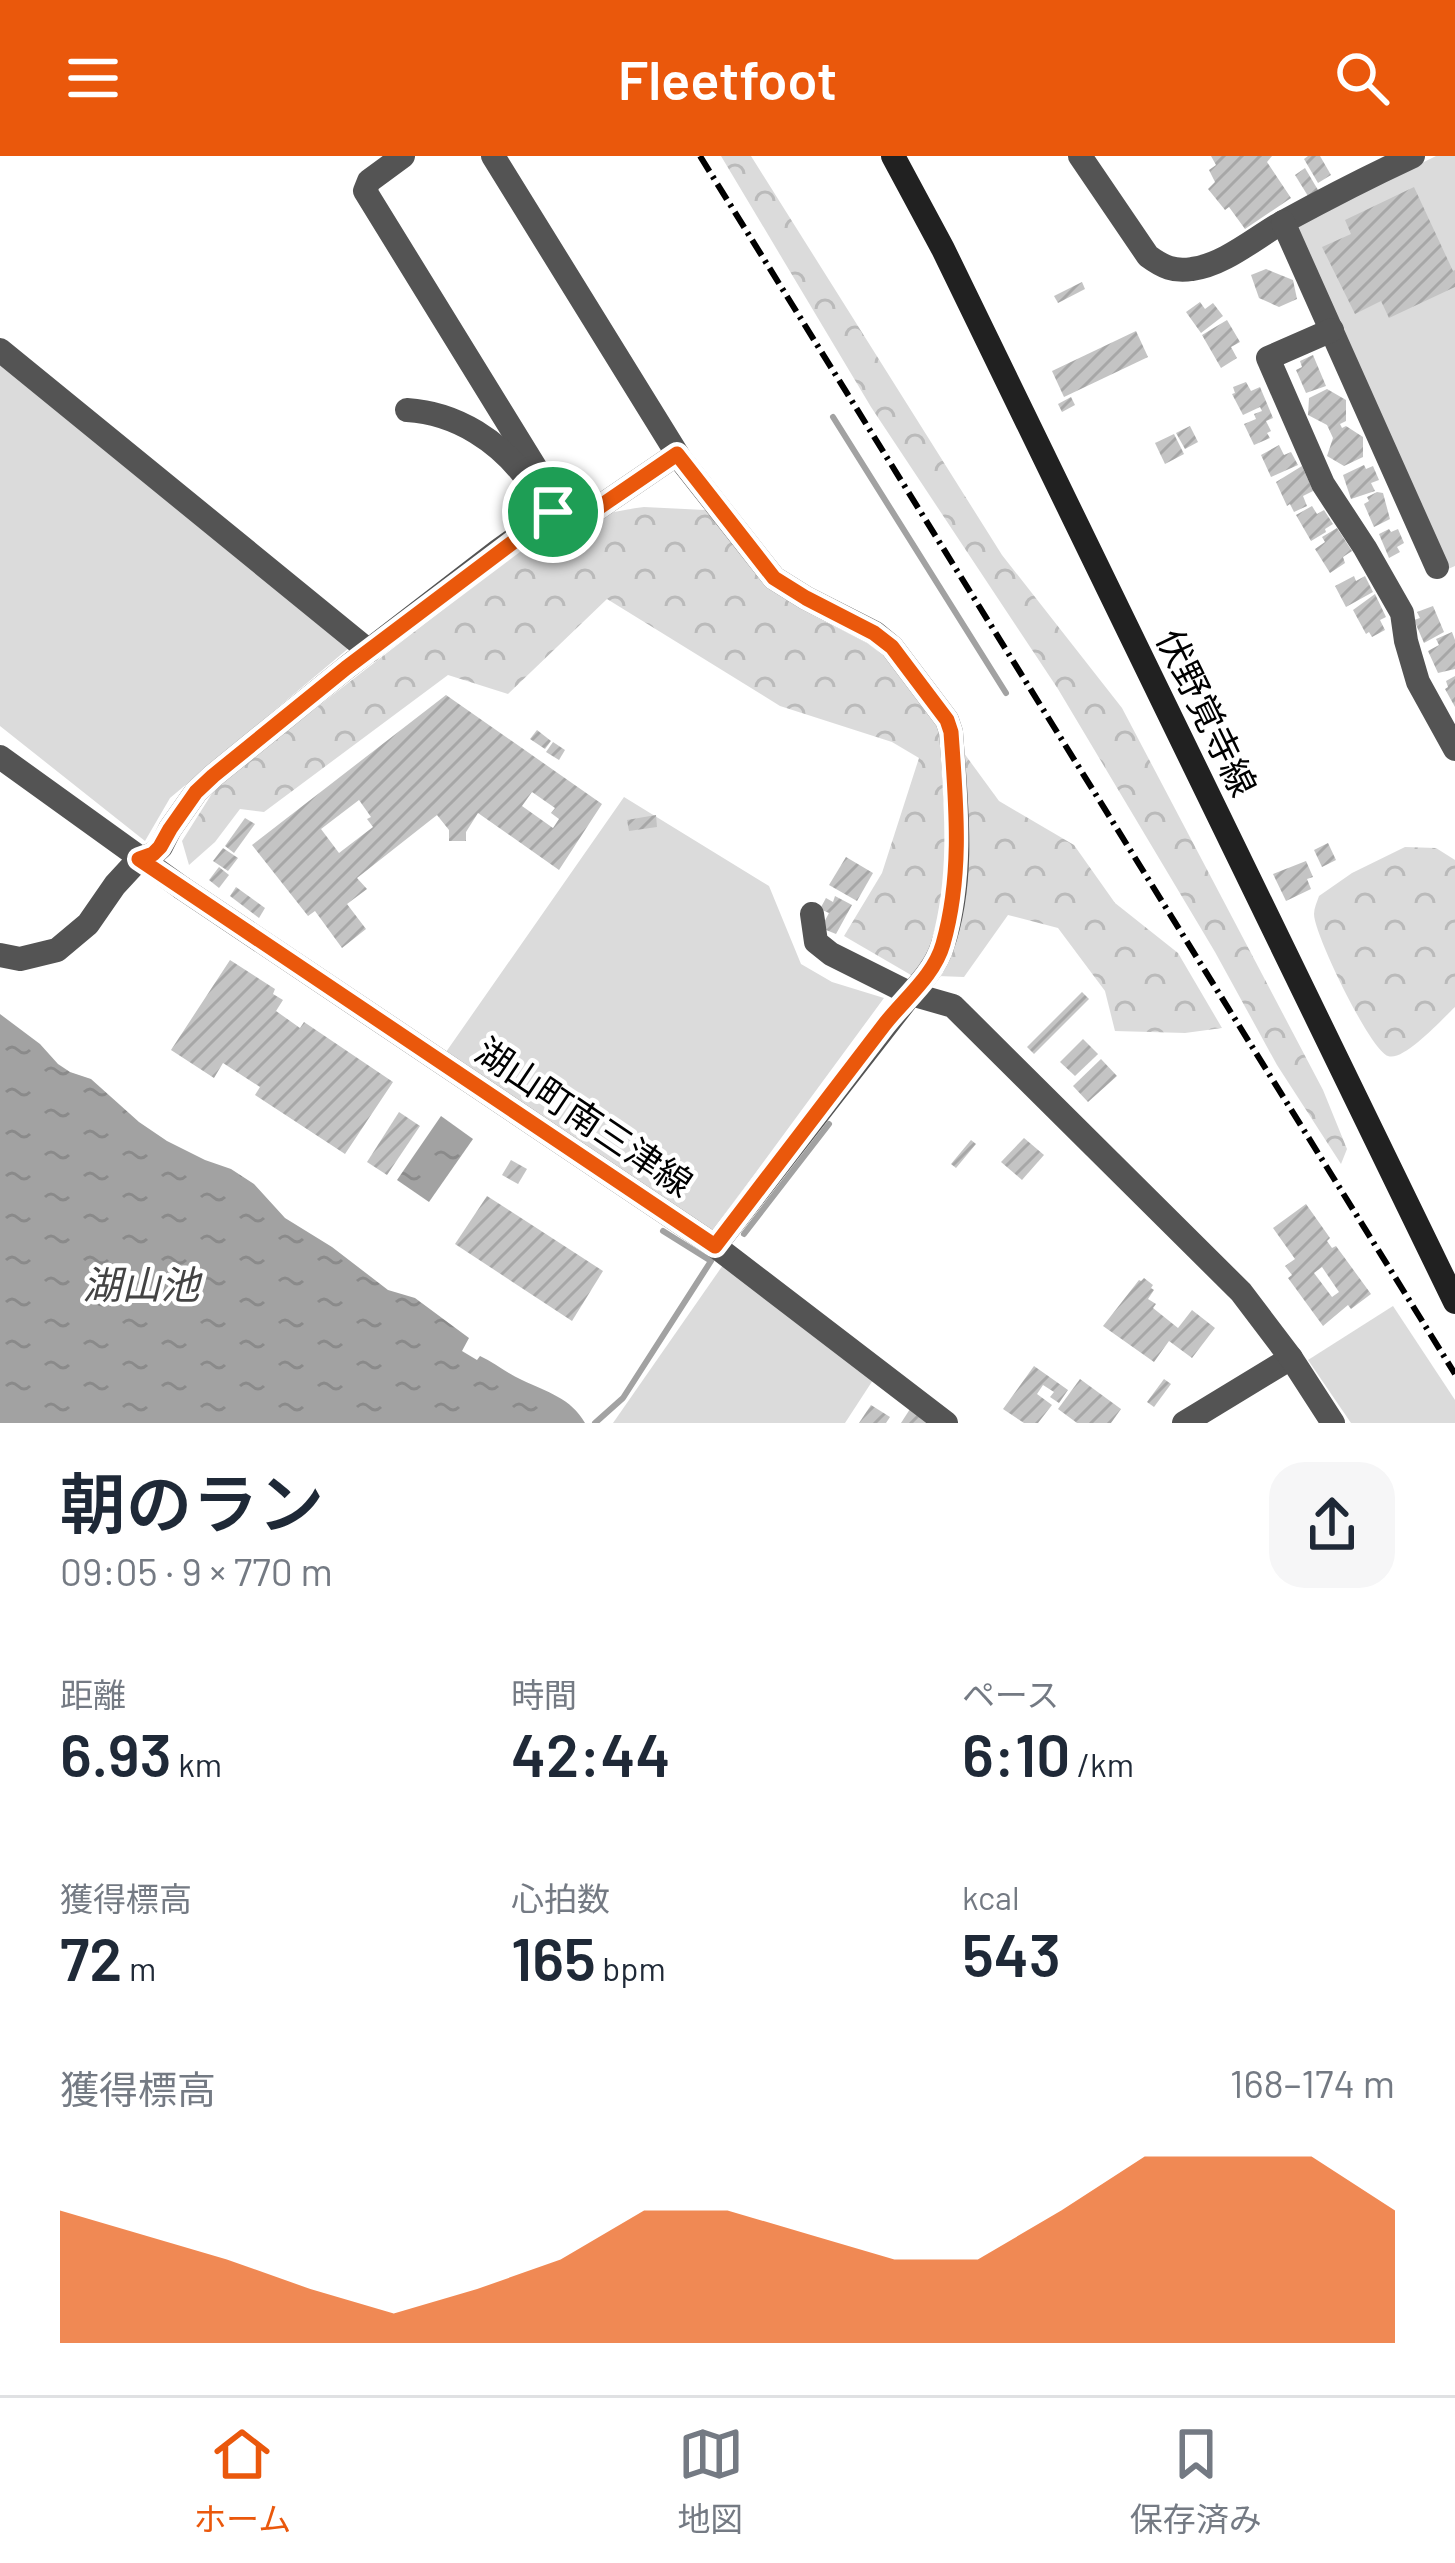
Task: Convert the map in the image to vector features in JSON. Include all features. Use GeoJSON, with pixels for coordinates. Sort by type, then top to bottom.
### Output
{"type":"FeatureCollection","features":[{"type":"Feature","properties":{"kind":"main road","name":"伏野覚寺線"},"geometry":{"type":"LineString","coordinates":[[895,157],[1455,1300]]}},
{"type":"Feature","properties":{"kind":"street"},"geometry":{"type":"LineString","coordinates":[[403,156],[368,181],[365,191],[556,501],[553,512]]}},
{"type":"Feature","properties":{"kind":"street"},"geometry":{"type":"LineString","coordinates":[[493,156],[677,454],[774,578],[892,647],[951,732],[957,847],[942,948],[930,970],[715,1246]]}},
{"type":"Feature","properties":{"kind":"street"},"geometry":{"type":"LineString","coordinates":[[1080,156],[1148,256],[1162,267],[1177,270],[1214,263],[1413,156]]}},
{"type":"Feature","properties":{"kind":"street"},"geometry":{"type":"LineString","coordinates":[[1283,222],[1437,567]]}},
{"type":"Feature","properties":{"kind":"street"},"geometry":{"type":"LineString","coordinates":[[1332,331],[1268,358],[1323,484],[1402,613],[1418,682],[1455,749]]}},
{"type":"Feature","properties":{"kind":"street"},"geometry":{"type":"LineString","coordinates":[[0,350],[369,650]]}},
{"type":"Feature","properties":{"kind":"street"},"geometry":{"type":"LineString","coordinates":[[407,410],[459,422],[485,438],[514,460],[553,512]]}},
{"type":"Feature","properties":{"kind":"street"},"geometry":{"type":"LineString","coordinates":[[0,955],[20,959],[57,950],[88,924],[139,859],[160,847],[196,792],[369,650],[553,512],[598,508],[677,454]]}},
{"type":"Feature","properties":{"kind":"street","name":"湖山町南三津線"},"geometry":{"type":"LineString","coordinates":[[0,757],[139,859],[715,1246],[946,1423]]}},
{"type":"Feature","properties":{"kind":"street"},"geometry":{"type":"LineString","coordinates":[[812,914],[816,942],[830,955],[910,994],[953,1006],[1241,1292],[1333,1423]]}},
{"type":"Feature","properties":{"kind":"street"},"geometry":{"type":"LineString","coordinates":[[1184,1423],[1291,1358]]}},
{"type":"Feature","properties":{"kind":"green space"},"geometry":{"type":"Polygon","coordinates":[[[721,156],[751,156],[1002,555],[1122,708],[1323,1090],[1347,1149],[1341,1164],[1277,1065],[1058,689],[871,407],[721,156]]]}},
{"type":"Feature","properties":{"kind":"green space"},"geometry":{"type":"Polygon","coordinates":[[[1436,156],[1455,156],[1455,566],[1448,569],[1295,226],[1436,156]]]}},
{"type":"Feature","properties":{"kind":"green space"},"geometry":{"type":"Polygon","coordinates":[[[0,362],[350,647],[170,798],[145,841],[0,726],[0,362]]]}},
{"type":"Feature","properties":{"kind":"green space"},"geometry":{"type":"Polygon","coordinates":[[[644,507],[705,510],[777,592],[880,649],[999,801],[1074,845],[1115,903],[1178,953],[1222,1028],[1185,1033],[1115,1031],[1105,991],[1058,928],[1008,915],[964,977],[911,975],[844,936],[882,873],[919,758],[892,742],[780,706],[607,599],[508,694],[448,675],[264,812],[240,809],[215,842],[189,865],[182,841],[218,784],[552,525],[644,507]]]}},
{"type":"Feature","properties":{"kind":"green space"},"geometry":{"type":"Polygon","coordinates":[[[624,797],[769,886],[801,964],[832,982],[884,998],[712,1232],[446,1052],[624,797]]]}},
{"type":"Feature","properties":{"kind":"green space"},"geometry":{"type":"Polygon","coordinates":[[[1405,847],[1436,848],[1455,860],[1455,1007],[1413,1046],[1388,1056],[1369,1034],[1344,990],[1314,912],[1319,896],[1352,873],[1405,847]]]}},
{"type":"Feature","properties":{"kind":"green space"},"geometry":{"type":"Polygon","coordinates":[[[723,1265],[873,1380],[845,1423],[613,1423],[723,1265]]]}},
{"type":"Feature","properties":{"kind":"green space"},"geometry":{"type":"Polygon","coordinates":[[[1393,1306],[1455,1400],[1455,1423],[1351,1423],[1308,1360],[1393,1306]]]}},
{"type":"Feature","properties":{"kind":"water","name":"湖山池"},"geometry":{"type":"Polygon","coordinates":[[[0,1014],[58,1064],[91,1079],[139,1122],[167,1141],[231,1169],[254,1184],[285,1218],[388,1290],[415,1298],[469,1338],[462,1351],[558,1397],[585,1423],[0,1423],[0,1014]]]}},
{"type":"Feature","properties":{"kind":"water"},"geometry":{"type":"Polygon","coordinates":[[[441,1116],[473,1139],[429,1202],[397,1180],[441,1116]]]}},
{"type":"Feature","properties":{"kind":"building"},"geometry":{"type":"Polygon","coordinates":[[[1211,156],[1272,156],[1267,162],[1291,198],[1245,229],[1208,189],[1215,182],[1209,170],[1216,165],[1211,156]]]}},
{"type":"Feature","properties":{"kind":"building"},"geometry":{"type":"Polygon","coordinates":[[[1320,156],[1331,175],[1318,183],[1304,159],[1320,156]]]}},
{"type":"Feature","properties":{"kind":"building"},"geometry":{"type":"Polygon","coordinates":[[[1305,168],[1318,190],[1308,196],[1295,175],[1305,168]]]}},
{"type":"Feature","properties":{"kind":"building"},"geometry":{"type":"Polygon","coordinates":[[[1414,187],[1455,270],[1455,287],[1389,318],[1381,301],[1355,314],[1322,247],[1351,234],[1345,220],[1414,187]]]}},
{"type":"Feature","properties":{"kind":"building"},"geometry":{"type":"Polygon","coordinates":[[[1266,269],[1293,280],[1297,299],[1279,307],[1259,298],[1251,275],[1266,269]]]}},
{"type":"Feature","properties":{"kind":"building"},"geometry":{"type":"Polygon","coordinates":[[[1082,282],[1085,289],[1058,303],[1054,296],[1082,282]]]}},
{"type":"Feature","properties":{"kind":"building"},"geometry":{"type":"Polygon","coordinates":[[[1200,302],[1205,309],[1213,303],[1223,316],[1201,333],[1186,312],[1200,302]]]}},
{"type":"Feature","properties":{"kind":"building"},"geometry":{"type":"Polygon","coordinates":[[[1227,320],[1240,342],[1231,347],[1237,358],[1221,368],[1202,335],[1227,320]]]}},
{"type":"Feature","properties":{"kind":"building"},"geometry":{"type":"Polygon","coordinates":[[[1136,331],[1148,357],[1064,397],[1052,371],[1136,331]]]}},
{"type":"Feature","properties":{"kind":"building"},"geometry":{"type":"Polygon","coordinates":[[[1313,355],[1326,386],[1306,393],[1296,370],[1302,367],[1300,361],[1313,355]]]}},
{"type":"Feature","properties":{"kind":"building"},"geometry":{"type":"Polygon","coordinates":[[[1246,382],[1251,391],[1260,387],[1273,418],[1266,421],[1270,438],[1254,445],[1244,424],[1262,411],[1260,407],[1243,415],[1232,394],[1233,387],[1246,382]]]}},
{"type":"Feature","properties":{"kind":"building"},"geometry":{"type":"Polygon","coordinates":[[[1327,389],[1346,400],[1342,428],[1363,437],[1363,457],[1344,466],[1327,456],[1333,438],[1327,425],[1308,415],[1309,398],[1327,389]]]}},
{"type":"Feature","properties":{"kind":"building"},"geometry":{"type":"Polygon","coordinates":[[[1071,397],[1075,405],[1062,412],[1058,404],[1071,397]]]}},
{"type":"Feature","properties":{"kind":"building"},"geometry":{"type":"Polygon","coordinates":[[[1190,426],[1198,442],[1185,449],[1176,433],[1190,426]]]}},
{"type":"Feature","properties":{"kind":"building"},"geometry":{"type":"Polygon","coordinates":[[[1174,434],[1184,454],[1165,464],[1155,443],[1174,434]]]}},
{"type":"Feature","properties":{"kind":"building"},"geometry":{"type":"Polygon","coordinates":[[[1279,445],[1284,455],[1291,452],[1298,465],[1271,477],[1261,455],[1279,445]]]}},
{"type":"Feature","properties":{"kind":"building"},"geometry":{"type":"Polygon","coordinates":[[[1364,465],[1366,469],[1373,466],[1379,480],[1371,483],[1375,491],[1351,499],[1343,475],[1364,465]]]}},
{"type":"Feature","properties":{"kind":"building"},"geometry":{"type":"Polygon","coordinates":[[[1302,466],[1313,491],[1303,496],[1307,506],[1294,512],[1276,482],[1302,466]]]}},
{"type":"Feature","properties":{"kind":"building"},"geometry":{"type":"Polygon","coordinates":[[[1377,492],[1383,493],[1390,519],[1374,527],[1364,504],[1377,492]]]}},
{"type":"Feature","properties":{"kind":"building"},"geometry":{"type":"Polygon","coordinates":[[[1312,506],[1317,514],[1324,510],[1333,524],[1311,541],[1296,515],[1312,506]]]}},
{"type":"Feature","properties":{"kind":"building"},"geometry":{"type":"Polygon","coordinates":[[[1337,528],[1352,551],[1330,573],[1315,549],[1325,542],[1322,537],[1337,528]]]}},
{"type":"Feature","properties":{"kind":"building"},"geometry":{"type":"Polygon","coordinates":[[[1398,529],[1404,543],[1389,558],[1379,534],[1398,529]]]}},
{"type":"Feature","properties":{"kind":"building"},"geometry":{"type":"Polygon","coordinates":[[[1354,576],[1356,581],[1365,576],[1373,592],[1346,607],[1335,586],[1354,576]]]}},
{"type":"Feature","properties":{"kind":"building"},"geometry":{"type":"Polygon","coordinates":[[[1375,594],[1386,617],[1380,620],[1385,630],[1372,637],[1353,610],[1375,594]]]}},
{"type":"Feature","properties":{"kind":"building"},"geometry":{"type":"Polygon","coordinates":[[[1433,606],[1444,632],[1424,643],[1414,620],[1420,618],[1417,612],[1433,606]]]}},
{"type":"Feature","properties":{"kind":"building"},"geometry":{"type":"Polygon","coordinates":[[[1452,632],[1455,669],[1438,673],[1428,651],[1439,645],[1436,639],[1452,632]]]}},
{"type":"Feature","properties":{"kind":"building"},"geometry":{"type":"Polygon","coordinates":[[[1455,676],[1455,707],[1445,689],[1446,681],[1455,676]]]}},
{"type":"Feature","properties":{"kind":"building"},"geometry":{"type":"Polygon","coordinates":[[[446,695],[602,804],[559,870],[478,813],[466,841],[449,841],[449,830],[437,815],[357,878],[367,889],[347,904],[366,929],[342,948],[315,911],[308,916],[252,845],[446,695]],[[532,792],[522,806],[553,828],[559,819],[551,813],[555,808],[532,792]],[[359,800],[321,829],[339,853],[373,827],[359,800]]]}},
{"type":"Feature","properties":{"kind":"building"},"geometry":{"type":"Polygon","coordinates":[[[537,730],[551,741],[545,749],[530,739],[537,730]]]}},
{"type":"Feature","properties":{"kind":"building"},"geometry":{"type":"Polygon","coordinates":[[[553,742],[565,750],[559,760],[546,752],[553,742]]]}},
{"type":"Feature","properties":{"kind":"building"},"geometry":{"type":"Polygon","coordinates":[[[656,815],[657,827],[629,831],[627,820],[656,815]]]}},
{"type":"Feature","properties":{"kind":"building"},"geometry":{"type":"Polygon","coordinates":[[[245,818],[255,824],[234,853],[225,846],[245,818]]]}},
{"type":"Feature","properties":{"kind":"building"},"geometry":{"type":"Polygon","coordinates":[[[1328,843],[1336,860],[1322,867],[1314,850],[1328,843]]]}},
{"type":"Feature","properties":{"kind":"building"},"geometry":{"type":"Polygon","coordinates":[[[223,848],[238,858],[228,871],[213,861],[223,848]]]}},
{"type":"Feature","properties":{"kind":"building"},"geometry":{"type":"Polygon","coordinates":[[[846,857],[873,873],[857,901],[829,885],[846,857]]]}},
{"type":"Feature","properties":{"kind":"building"},"geometry":{"type":"Polygon","coordinates":[[[1306,861],[1313,877],[1307,879],[1311,889],[1286,901],[1273,874],[1306,861]]]}},
{"type":"Feature","properties":{"kind":"building"},"geometry":{"type":"Polygon","coordinates":[[[219,867],[229,875],[219,888],[209,880],[219,867]]]}},
{"type":"Feature","properties":{"kind":"building"},"geometry":{"type":"Polygon","coordinates":[[[236,887],[265,908],[259,918],[230,896],[236,887]]]}},
{"type":"Feature","properties":{"kind":"building"},"geometry":{"type":"Polygon","coordinates":[[[835,896],[852,905],[836,934],[821,928],[829,913],[820,909],[826,898],[833,902],[835,896]]]}},
{"type":"Feature","properties":{"kind":"building"},"geometry":{"type":"Polygon","coordinates":[[[230,960],[275,989],[273,994],[283,1000],[276,1011],[300,1028],[304,1022],[393,1082],[345,1154],[255,1095],[260,1087],[223,1063],[214,1078],[171,1050],[230,960]]]}},
{"type":"Feature","properties":{"kind":"building"},"geometry":{"type":"Polygon","coordinates":[[[1082,992],[1089,999],[1034,1054],[1027,1047],[1082,992]]]}},
{"type":"Feature","properties":{"kind":"building"},"geometry":{"type":"Polygon","coordinates":[[[1083,1039],[1098,1054],[1075,1076],[1060,1062],[1083,1039]]]}},
{"type":"Feature","properties":{"kind":"building"},"geometry":{"type":"Polygon","coordinates":[[[1101,1059],[1117,1076],[1088,1102],[1073,1086],[1101,1059]]]}},
{"type":"Feature","properties":{"kind":"building"},"geometry":{"type":"Polygon","coordinates":[[[399,1112],[420,1126],[387,1175],[367,1162],[399,1112]]]}},
{"type":"Feature","properties":{"kind":"building"},"geometry":{"type":"Polygon","coordinates":[[[1024,1138],[1044,1155],[1022,1180],[1001,1162],[1024,1138]]]}},
{"type":"Feature","properties":{"kind":"building"},"geometry":{"type":"Polygon","coordinates":[[[971,1140],[976,1144],[956,1168],[951,1164],[971,1140]]]}},
{"type":"Feature","properties":{"kind":"building"},"geometry":{"type":"Polygon","coordinates":[[[511,1160],[527,1169],[518,1184],[502,1175],[511,1160]]]}},
{"type":"Feature","properties":{"kind":"building"},"geometry":{"type":"Polygon","coordinates":[[[487,1196],[603,1271],[572,1321],[455,1244],[487,1196]]]}},
{"type":"Feature","properties":{"kind":"building"},"geometry":{"type":"Polygon","coordinates":[[[1306,1204],[1332,1248],[1336,1246],[1371,1294],[1351,1309],[1348,1305],[1323,1326],[1288,1278],[1292,1275],[1285,1266],[1295,1259],[1273,1228],[1306,1204]],[[1322,1267],[1314,1273],[1332,1297],[1339,1292],[1322,1267]]]}},
{"type":"Feature","properties":{"kind":"building"},"geometry":{"type":"Polygon","coordinates":[[[1144,1278],[1153,1285],[1148,1299],[1156,1304],[1153,1308],[1178,1328],[1192,1310],[1215,1328],[1192,1358],[1169,1341],[1154,1362],[1103,1326],[1144,1278]]]}},
{"type":"Feature","properties":{"kind":"building"},"geometry":{"type":"Polygon","coordinates":[[[1034,1366],[1068,1390],[1059,1403],[1043,1385],[1037,1394],[1052,1405],[1038,1423],[1024,1423],[1003,1409],[1034,1366]]]}},
{"type":"Feature","properties":{"kind":"building"},"geometry":{"type":"Polygon","coordinates":[[[1080,1379],[1121,1409],[1111,1423],[1077,1423],[1058,1409],[1080,1379]]]}},
{"type":"Feature","properties":{"kind":"building"},"geometry":{"type":"Polygon","coordinates":[[[1164,1379],[1171,1384],[1154,1407],[1147,1402],[1164,1379]]]}},
{"type":"Feature","properties":{"kind":"building"},"geometry":{"type":"Polygon","coordinates":[[[871,1405],[890,1417],[886,1423],[859,1423],[871,1405]]]}},
{"type":"Feature","properties":{"kind":"building"},"geometry":{"type":"Polygon","coordinates":[[[910,1409],[929,1423],[901,1423],[910,1409]]]}},
{"type":"Feature","properties":{"kind":"waterway"},"geometry":{"type":"LineString","coordinates":[[833,417],[1006,693]]}},
{"type":"Feature","properties":{"kind":"waterway"},"geometry":{"type":"LineString","coordinates":[[744,1234],[829,1124]]}},
{"type":"Feature","properties":{"kind":"waterway"},"geometry":{"type":"LineString","coordinates":[[595,1423],[623,1398],[711,1261],[663,1231]]}},
{"type":"Feature","properties":{"kind":"railway"},"geometry":{"type":"LineString","coordinates":[[700,156],[1455,1374]]}},
{"type":"Feature","properties":{"kind":"route"},"geometry":{"type":"LineString","coordinates":[[677,454],[774,578],[892,647],[951,732],[957,847],[942,948],[930,970],[715,1246],[139,859],[160,847],[196,792],[213,776],[346,668],[553,512],[598,508],[677,454]]}}]}
